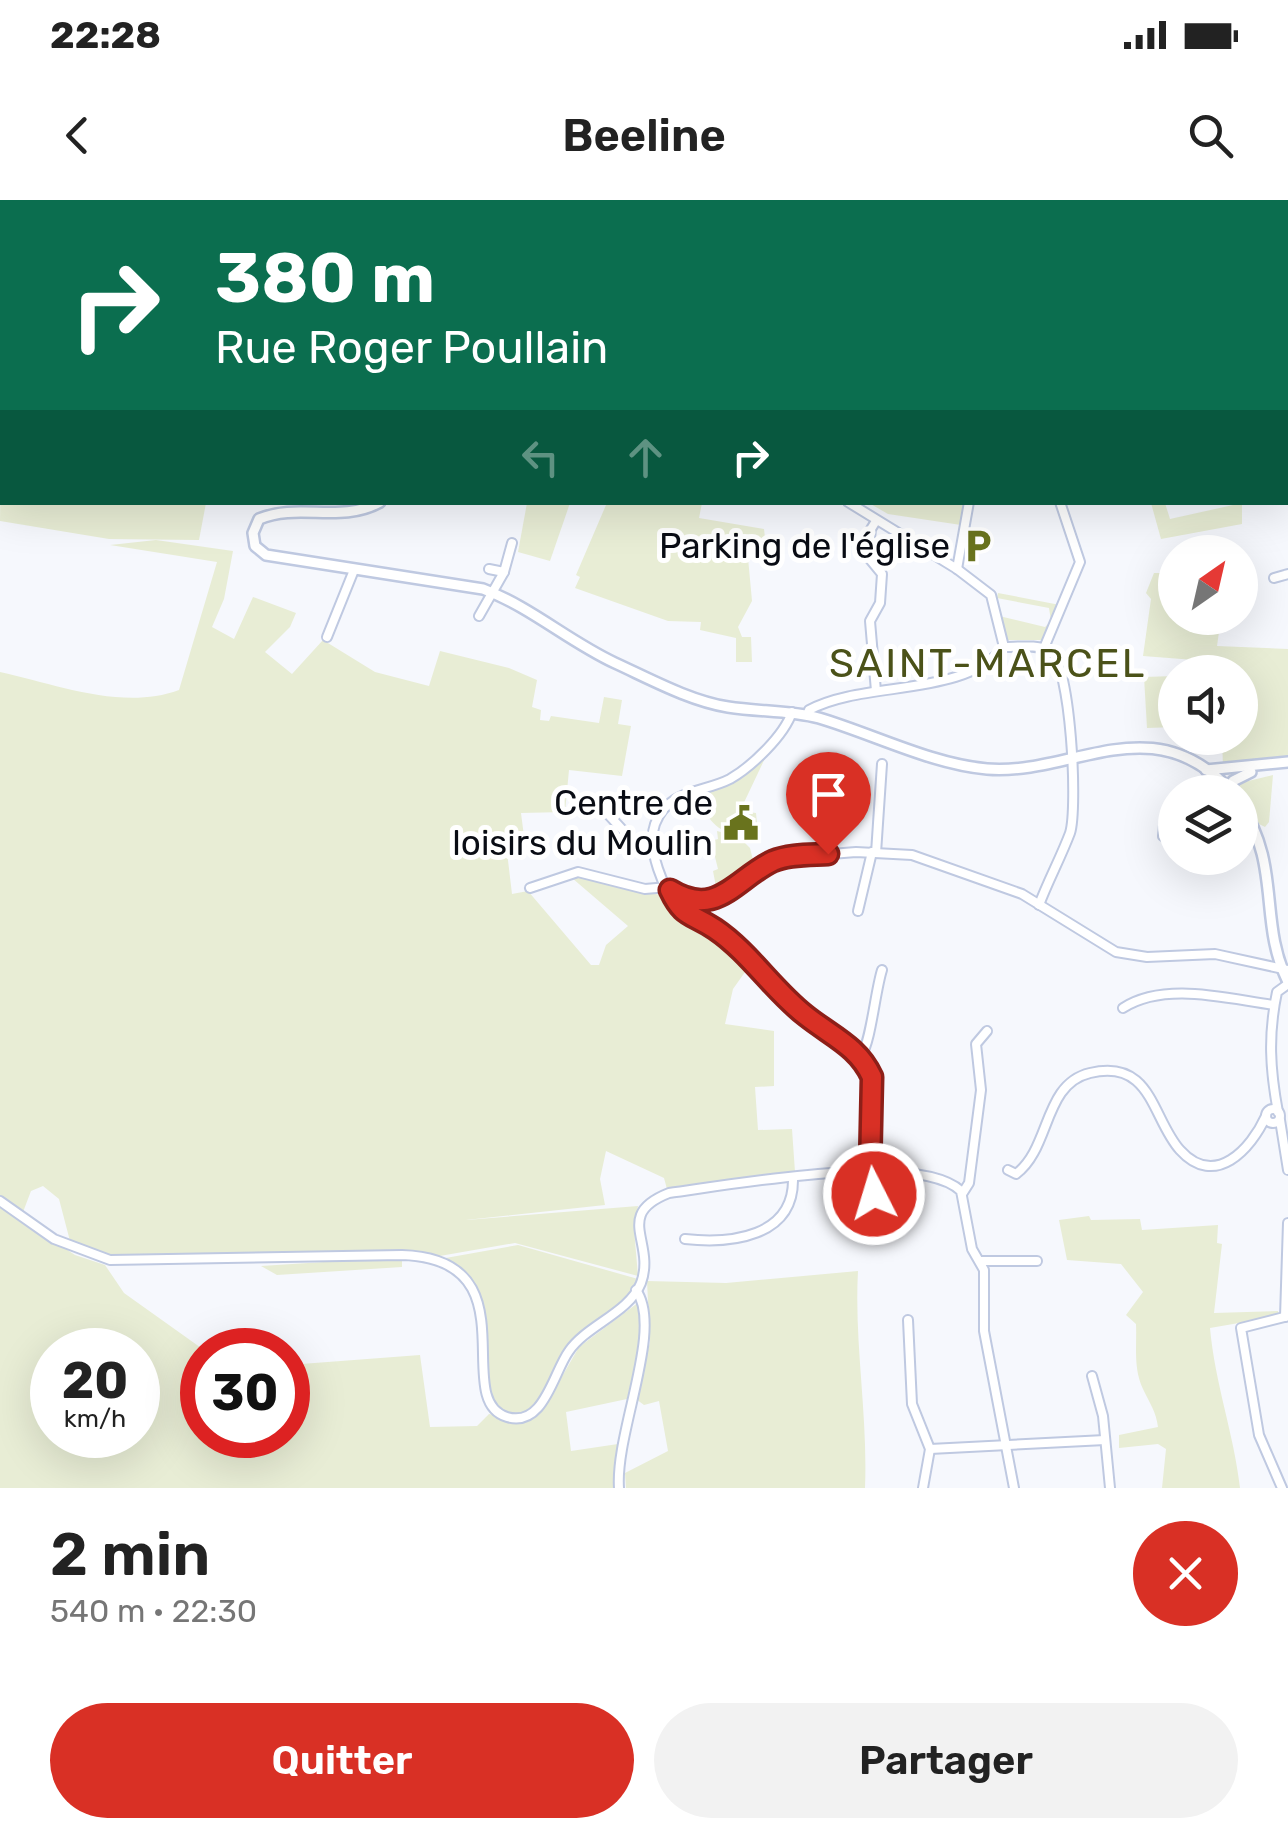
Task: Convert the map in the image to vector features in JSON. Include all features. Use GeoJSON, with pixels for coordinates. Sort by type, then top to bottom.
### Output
{"type":"FeatureCollection","features":[{"type":"Feature","properties":{"kind":"street"},"geometry":{"type":"LineString","coordinates":[[372,505],[344,516],[277,511],[259,519],[253,532],[255,546],[266,555],[494,594],[514,601],[581,646],[695,698],[726,707],[792,712],[970,766],[1025,766],[1069,756],[1148,749],[1177,755],[1212,775]]}},
{"type":"Feature","properties":{"kind":"street"},"geometry":{"type":"LineString","coordinates":[[853,505],[991,595],[1004,647]]}},
{"type":"Feature","properties":{"kind":"street"},"geometry":{"type":"LineString","coordinates":[[956,569],[968,505]]}},
{"type":"Feature","properties":{"kind":"street"},"geometry":{"type":"LineString","coordinates":[[1044,648],[1080,562],[1061,505]]}},
{"type":"Feature","properties":{"kind":"street"},"geometry":{"type":"LineString","coordinates":[[876,520],[870,529],[868,556],[882,574],[880,603],[870,621],[876,691]]}},
{"type":"Feature","properties":{"kind":"street"},"geometry":{"type":"LineString","coordinates":[[479,616],[504,572],[512,543]]}},
{"type":"Feature","properties":{"kind":"street"},"geometry":{"type":"LineString","coordinates":[[489,569],[504,572]]}},
{"type":"Feature","properties":{"kind":"street"},"geometry":{"type":"LineString","coordinates":[[328,636],[354,570]]}},
{"type":"Feature","properties":{"kind":"street"},"geometry":{"type":"LineString","coordinates":[[1274,578],[1288,574]]}},
{"type":"Feature","properties":{"kind":"street"},"geometry":{"type":"LineString","coordinates":[[806,716],[809,710],[835,698],[926,684],[983,665],[1004,647],[1044,648],[1058,658],[1063,672],[1069,756],[1076,779],[1071,830],[1038,905]]}},
{"type":"Feature","properties":{"kind":"street"},"geometry":{"type":"LineString","coordinates":[[792,712],[782,730],[735,776],[693,790],[670,804],[655,824],[653,847],[680,911],[715,929],[805,1016],[861,1056],[872,1077],[873,1217],[867,1224]]}},
{"type":"Feature","properties":{"kind":"street"},"geometry":{"type":"LineString","coordinates":[[858,911],[874,853],[882,764]]}},
{"type":"Feature","properties":{"kind":"street"},"geometry":{"type":"LineString","coordinates":[[1204,769],[1288,764]]}},
{"type":"Feature","properties":{"kind":"street"},"geometry":{"type":"LineString","coordinates":[[1241,775],[1288,764]]}},
{"type":"Feature","properties":{"kind":"street"},"geometry":{"type":"LineString","coordinates":[[1226,775],[1231,770]]}},
{"type":"Feature","properties":{"kind":"street"},"geometry":{"type":"LineString","coordinates":[[605,811],[632,840],[653,847]]}},
{"type":"Feature","properties":{"kind":"street"},"geometry":{"type":"LineString","coordinates":[[1258,837],[1267,863],[1288,983],[1277,992],[1274,1005],[1270,1082],[1274,1118],[1288,1170]]}},
{"type":"Feature","properties":{"kind":"street"},"geometry":{"type":"LineString","coordinates":[[530,888],[578,872],[646,889],[669,888],[699,901],[717,900],[781,858],[874,853],[930,859],[1022,894],[1116,952],[1147,957],[1215,954],[1284,968]]}},
{"type":"Feature","properties":{"kind":"street"},"geometry":{"type":"LineString","coordinates":[[861,1056],[868,1046],[872,1004],[882,970]]}},
{"type":"Feature","properties":{"kind":"street"},"geometry":{"type":"LineString","coordinates":[[1123,1008],[1148,996],[1199,995],[1274,1005]]}},
{"type":"Feature","properties":{"kind":"street"},"geometry":{"type":"LineString","coordinates":[[987,1031],[976,1044],[980,1090],[969,1183],[962,1194],[969,1238],[981,1261],[984,1332],[1014,1488]]}},
{"type":"Feature","properties":{"kind":"street"},"geometry":{"type":"LineString","coordinates":[[1008,1170],[1016,1174],[1040,1149],[1056,1100],[1066,1086],[1093,1072],[1111,1072],[1141,1084],[1152,1096],[1174,1143],[1193,1160],[1216,1165],[1238,1156],[1274,1118]]}},
{"type":"Feature","properties":{"kind":"street"},"geometry":{"type":"LineString","coordinates":[[0,1201],[65,1245],[110,1260],[402,1255],[433,1260],[458,1275],[476,1296],[484,1318],[482,1386],[486,1400],[503,1416],[518,1419],[530,1415],[542,1402],[570,1348],[636,1290],[644,1268],[639,1224],[648,1201],[669,1194],[873,1170],[940,1177],[962,1194]]}},
{"type":"Feature","properties":{"kind":"street"},"geometry":{"type":"LineString","coordinates":[[684,1238],[768,1230],[786,1213],[792,1179]]}},
{"type":"Feature","properties":{"kind":"street"},"geometry":{"type":"LineString","coordinates":[[1282,1488],[1259,1435],[1241,1328],[1286,1316],[1288,1223]]}},
{"type":"Feature","properties":{"kind":"street"},"geometry":{"type":"LineString","coordinates":[[981,1261],[1037,1261]]}},
{"type":"Feature","properties":{"kind":"street"},"geometry":{"type":"LineString","coordinates":[[619,1488],[621,1442],[646,1324],[646,1304],[636,1290]]}},
{"type":"Feature","properties":{"kind":"street"},"geometry":{"type":"LineString","coordinates":[[908,1320],[912,1404],[930,1449],[922,1488]]}},
{"type":"Feature","properties":{"kind":"street"},"geometry":{"type":"LineString","coordinates":[[1092,1376],[1110,1488]]}},
{"type":"Feature","properties":{"kind":"street"},"geometry":{"type":"LineString","coordinates":[[930,1449],[1105,1440]]}},
{"type":"Feature","properties":{"kind":"green space"},"geometry":{"type":"Polygon","coordinates":[[[0,505],[206,505],[199,540],[109,539],[0,521],[0,505]]]}},
{"type":"Feature","properties":{"kind":"green space"},"geometry":{"type":"Polygon","coordinates":[[[527,505],[569,505],[550,561],[518,552],[527,505]]]}},
{"type":"Feature","properties":{"kind":"green space"},"geometry":{"type":"Polygon","coordinates":[[[606,505],[702,505],[699,518],[764,529],[766,547],[747,547],[752,601],[738,627],[742,637],[751,637],[752,662],[736,662],[736,638],[700,630],[701,622],[668,621],[575,588],[580,577],[576,575],[606,505]]]}},
{"type":"Feature","properties":{"kind":"green space"},"geometry":{"type":"Polygon","coordinates":[[[872,505],[964,505],[961,525],[888,514],[872,505]]]}},
{"type":"Feature","properties":{"kind":"green space"},"geometry":{"type":"Polygon","coordinates":[[[1152,505],[1166,505],[1170,519],[1242,505],[1242,524],[1183,535],[1160,535],[1152,505]]]}},
{"type":"Feature","properties":{"kind":"green space"},"geometry":{"type":"Polygon","coordinates":[[[156,540],[233,551],[224,599],[212,627],[234,639],[253,597],[296,613],[290,627],[265,652],[292,674],[323,640],[375,672],[429,686],[440,651],[509,668],[537,680],[532,707],[541,710],[540,720],[549,721],[551,716],[599,723],[604,697],[622,700],[618,724],[631,726],[622,776],[569,770],[565,812],[521,813],[526,852],[507,852],[512,894],[528,891],[591,965],[599,965],[606,945],[628,926],[572,878],[588,876],[671,898],[688,917],[750,965],[733,989],[725,1024],[774,1031],[774,1086],[755,1087],[758,1130],[792,1129],[795,1172],[667,1189],[664,1178],[606,1151],[600,1179],[605,1205],[466,1220],[638,1206],[634,1229],[638,1276],[515,1243],[434,1257],[408,1253],[119,1258],[70,1241],[59,1199],[43,1186],[31,1191],[23,1212],[0,1197],[0,672],[112,697],[157,696],[179,690],[217,562],[110,545],[156,540]]]}},
{"type":"Feature","properties":{"kind":"green space"},"geometry":{"type":"Polygon","coordinates":[[[1154,573],[1158,573],[1158,635],[1219,635],[1217,646],[1288,649],[1288,759],[1223,767],[1223,755],[1258,755],[1258,655],[1143,656],[1151,599],[1146,593],[1154,573]]]}},
{"type":"Feature","properties":{"kind":"green space"},"geometry":{"type":"Polygon","coordinates":[[[998,593],[1060,605],[1043,640],[1005,640],[999,616],[1045,627],[1051,621],[1049,608],[997,598],[998,593]]]}},
{"type":"Feature","properties":{"kind":"green space"},"geometry":{"type":"Polygon","coordinates":[[[1144,677],[1158,677],[1158,728],[1147,728],[1144,677]]]}},
{"type":"Feature","properties":{"kind":"green space"},"geometry":{"type":"Polygon","coordinates":[[[767,754],[740,811],[756,813],[757,823],[746,824],[737,834],[722,830],[707,814],[699,792],[734,781],[767,754]]]}},
{"type":"Feature","properties":{"kind":"green space"},"geometry":{"type":"Polygon","coordinates":[[[1273,775],[1269,822],[1265,827],[1258,822],[1258,779],[1273,775]]]}},
{"type":"Feature","properties":{"kind":"green space"},"geometry":{"type":"Polygon","coordinates":[[[717,831],[739,837],[750,848],[754,864],[717,892],[713,871],[718,869],[711,841],[718,839],[717,831]]]}},
{"type":"Feature","properties":{"kind":"green space"},"geometry":{"type":"Polygon","coordinates":[[[0,1206],[75,1255],[105,1265],[124,1293],[180,1333],[180,1458],[310,1458],[310,1363],[420,1355],[430,1427],[477,1426],[489,1414],[528,1420],[545,1406],[579,1347],[639,1302],[642,1340],[627,1399],[566,1412],[571,1451],[618,1444],[617,1488],[0,1488],[0,1206]]]}},
{"type":"Feature","properties":{"kind":"green space"},"geometry":{"type":"Polygon","coordinates":[[[1089,1216],[1091,1220],[1140,1219],[1142,1230],[1218,1225],[1217,1243],[1222,1244],[1214,1313],[1278,1311],[1279,1316],[1210,1328],[1240,1488],[1162,1488],[1166,1449],[1158,1444],[1119,1448],[1119,1435],[1158,1427],[1138,1373],[1136,1324],[1126,1315],[1143,1292],[1121,1264],[1067,1260],[1059,1220],[1089,1216]]]}},
{"type":"Feature","properties":{"kind":"green space"},"geometry":{"type":"Polygon","coordinates":[[[518,1245],[638,1279],[631,1293],[569,1345],[533,1410],[513,1415],[492,1403],[487,1380],[487,1323],[477,1290],[440,1259],[518,1245]]]}},
{"type":"Feature","properties":{"kind":"green space"},"geometry":{"type":"Polygon","coordinates":[[[402,1257],[402,1267],[277,1275],[261,1266],[402,1257]]]}},
{"type":"Feature","properties":{"kind":"green space"},"geometry":{"type":"Polygon","coordinates":[[[858,1271],[865,1488],[626,1488],[625,1473],[668,1451],[659,1401],[644,1405],[636,1399],[650,1342],[647,1281],[726,1283],[858,1271]]]}},
{"type":"Feature","properties":{"kind":"place","name":"Parking de l'église"},"geometry":{"type":"Point","coordinates":[978,546]}},
{"type":"Feature","properties":{"kind":"place","name":"Centre de loisirs du Moulin"},"geometry":{"type":"Point","coordinates":[741,823]}},
{"type":"Feature","properties":{"kind":"district","name":"SAINT-MARCEL"},"geometry":{"type":"Point","coordinates":[988,663]}},
{"type":"Feature","properties":{"kind":"route"},"geometry":{"type":"LineString","coordinates":[[828,854],[781,858],[768,863],[717,900],[699,901],[670,890],[680,911],[715,929],[805,1016],[859,1053],[872,1077],[870,1170],[876,1170],[874,1194]]}}]}
